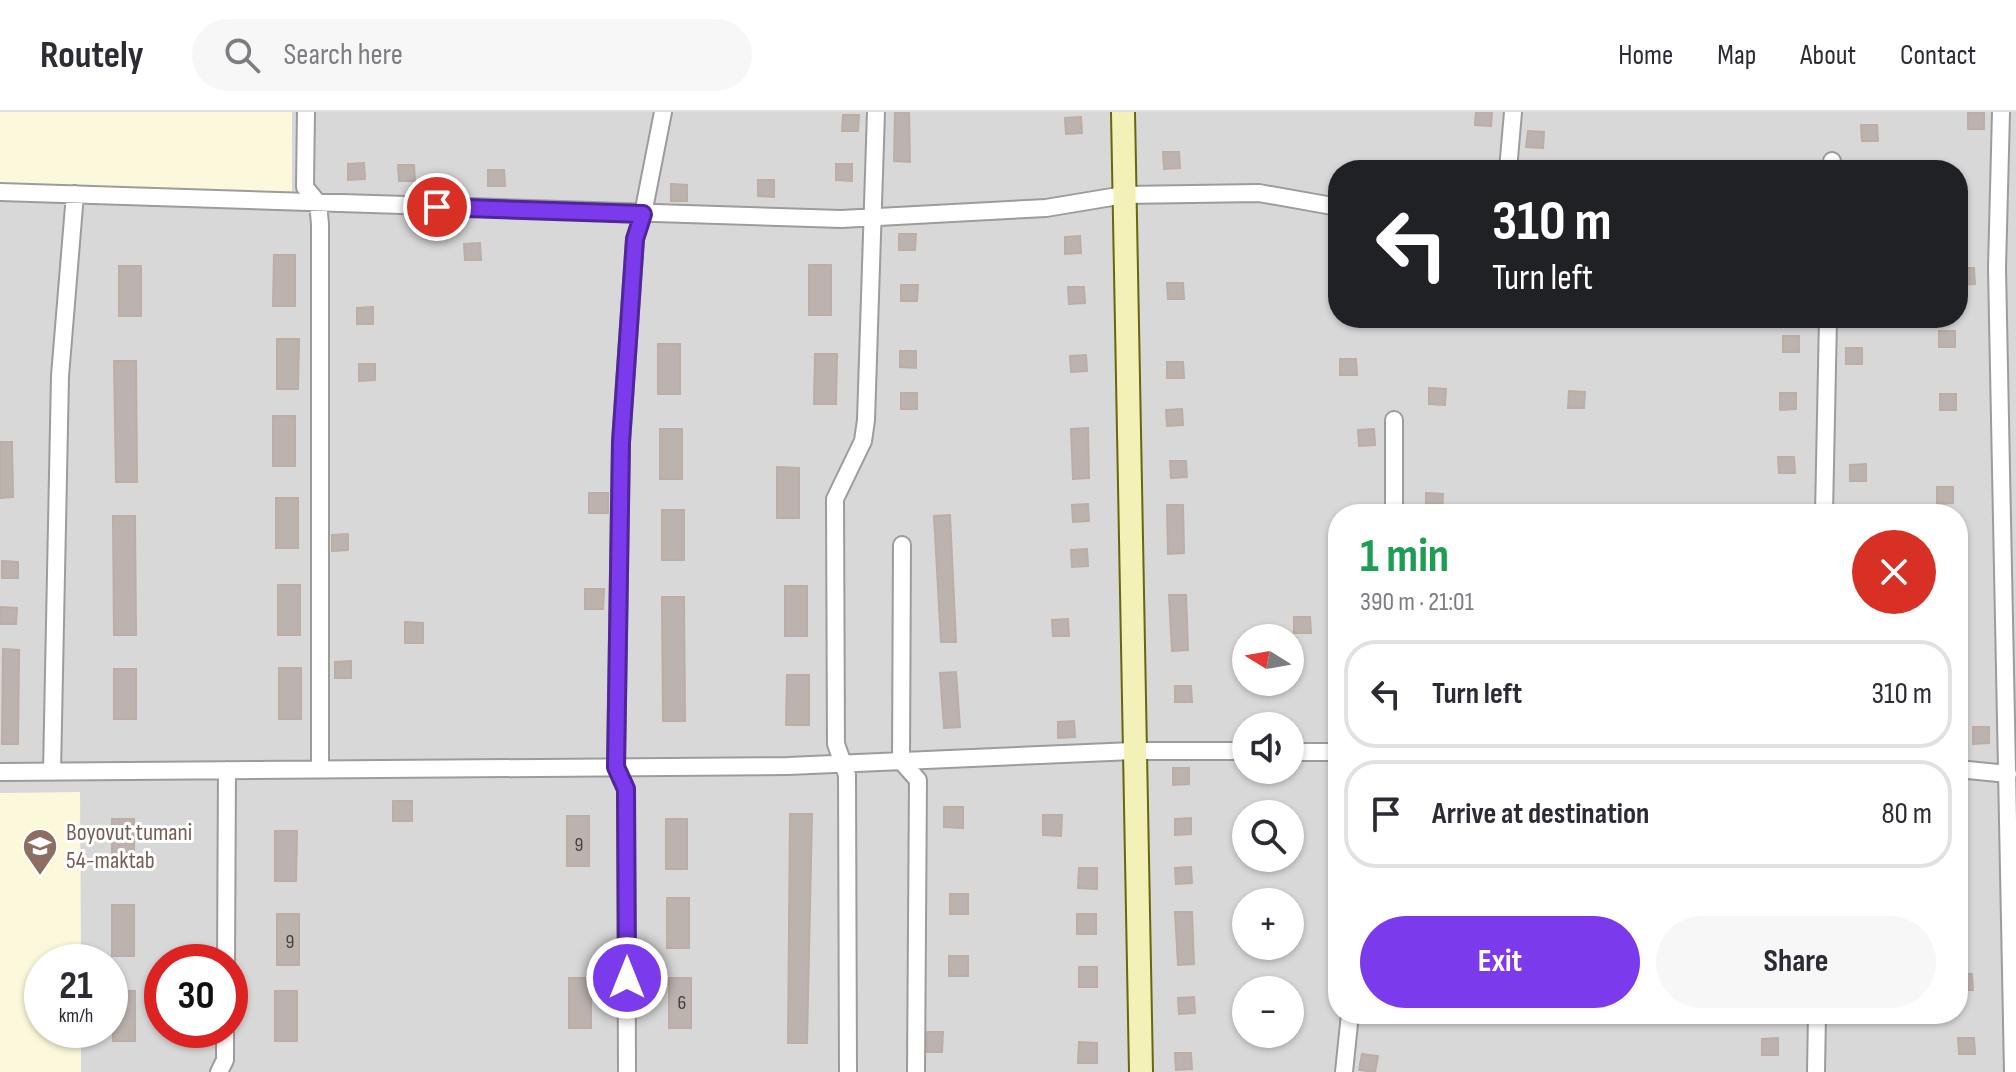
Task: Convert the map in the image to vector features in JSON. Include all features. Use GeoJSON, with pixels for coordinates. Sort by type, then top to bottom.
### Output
{"type":"FeatureCollection","features":[{"type":"Feature","properties":{"kind":"main road"},"geometry":{"type":"LineString","coordinates":[[1123,112],[1141,1072]]}},
{"type":"Feature","properties":{"kind":"street"},"geometry":{"type":"LineString","coordinates":[[306,112],[305,187],[318,203],[320,768]]}},
{"type":"Feature","properties":{"kind":"street"},"geometry":{"type":"LineString","coordinates":[[627,1072],[626,789],[616,767],[621,442],[635,239],[643,214],[663,112]]}},
{"type":"Feature","properties":{"kind":"street"},"geometry":{"type":"LineString","coordinates":[[848,1072],[847,775],[836,744],[835,499],[863,441],[866,420],[876,112]]}},
{"type":"Feature","properties":{"kind":"street"},"geometry":{"type":"LineString","coordinates":[[1509,160],[1513,112]]}},
{"type":"Feature","properties":{"kind":"street"},"geometry":{"type":"LineString","coordinates":[[2001,112],[1997,268],[2013,1072]]}},
{"type":"Feature","properties":{"kind":"street"},"geometry":{"type":"LineString","coordinates":[[0,192],[643,214],[871,218],[1046,208],[1124,195],[1259,193],[1328,205]]}},
{"type":"Feature","properties":{"kind":"street"},"geometry":{"type":"LineString","coordinates":[[52,772],[60,376],[75,194]]}},
{"type":"Feature","properties":{"kind":"street"},"geometry":{"type":"LineString","coordinates":[[1824,504],[1828,328]]}},
{"type":"Feature","properties":{"kind":"street"},"geometry":{"type":"LineString","coordinates":[[1394,420],[1394,504]]}},
{"type":"Feature","properties":{"kind":"street"},"geometry":{"type":"LineString","coordinates":[[902,545],[901,761],[918,780],[916,1072]]}},
{"type":"Feature","properties":{"kind":"street"},"geometry":{"type":"LineString","coordinates":[[0,772],[842,764],[1133,751],[1232,751]]}},
{"type":"Feature","properties":{"kind":"street"},"geometry":{"type":"LineString","coordinates":[[1304,752],[1328,752]]}},
{"type":"Feature","properties":{"kind":"street"},"geometry":{"type":"LineString","coordinates":[[226,944],[227,770]]}},
{"type":"Feature","properties":{"kind":"street"},"geometry":{"type":"LineString","coordinates":[[1968,770],[2008,774]]}},
{"type":"Feature","properties":{"kind":"street"},"geometry":{"type":"LineString","coordinates":[[1344,1072],[1349,1024]]}},
{"type":"Feature","properties":{"kind":"street"},"geometry":{"type":"LineString","coordinates":[[1816,1072],[1817,1024]]}},
{"type":"Feature","properties":{"kind":"street"},"geometry":{"type":"LineString","coordinates":[[219,1072],[225,1060],[225,1048]]}},
{"type":"Feature","properties":{"kind":"shaded area"},"geometry":{"type":"Polygon","coordinates":[[[0,112],[2016,112],[2016,1072],[0,1072],[0,112]]]}},
{"type":"Feature","properties":{"kind":"shaded area"},"geometry":{"type":"Polygon","coordinates":[[[0,112],[292,112],[292,195],[0,186],[0,112]]]}},
{"type":"Feature","properties":{"kind":"shaded area","name":"Boyovut tumani 54-maktab"},"geometry":{"type":"Polygon","coordinates":[[[80,792],[81,944],[24,944],[24,1048],[81,1048],[81,1072],[0,1072],[0,793],[80,792]]]}},
{"type":"Feature","properties":{"kind":"building"},"geometry":{"type":"Polygon","coordinates":[[[895,112],[909,112],[910,162],[894,161],[895,112]]]}},
{"type":"Feature","properties":{"kind":"building"},"geometry":{"type":"Polygon","coordinates":[[[1476,112],[1492,112],[1491,126],[1475,125],[1476,112]]]}},
{"type":"Feature","properties":{"kind":"building"},"geometry":{"type":"Polygon","coordinates":[[[1968,113],[1984,113],[1984,129],[1968,129],[1968,113]]]}},
{"type":"Feature","properties":{"kind":"building"},"geometry":{"type":"Polygon","coordinates":[[[843,115],[859,115],[858,131],[842,131],[843,115]]]}},
{"type":"Feature","properties":{"kind":"building"},"geometry":{"type":"Polygon","coordinates":[[[1081,117],[1082,133],[1066,134],[1065,118],[1081,117]]]}},
{"type":"Feature","properties":{"kind":"building"},"geometry":{"type":"Polygon","coordinates":[[[1861,125],[1877,125],[1878,141],[1862,141],[1861,125]]]}},
{"type":"Feature","properties":{"kind":"building"},"geometry":{"type":"Polygon","coordinates":[[[1528,131],[1544,132],[1543,148],[1526,147],[1528,131]]]}},
{"type":"Feature","properties":{"kind":"building"},"geometry":{"type":"Polygon","coordinates":[[[1163,152],[1179,152],[1180,168],[1164,169],[1163,152]]]}},
{"type":"Feature","properties":{"kind":"building"},"geometry":{"type":"Polygon","coordinates":[[[364,163],[365,179],[348,180],[348,164],[364,163]]]}},
{"type":"Feature","properties":{"kind":"building"},"geometry":{"type":"Polygon","coordinates":[[[836,164],[852,164],[852,181],[836,180],[836,164]]]}},
{"type":"Feature","properties":{"kind":"building"},"geometry":{"type":"Polygon","coordinates":[[[398,165],[414,165],[415,181],[399,181],[398,165]]]}},
{"type":"Feature","properties":{"kind":"building"},"geometry":{"type":"Polygon","coordinates":[[[488,170],[504,170],[505,186],[488,186],[488,170]]]}},
{"type":"Feature","properties":{"kind":"building"},"geometry":{"type":"Polygon","coordinates":[[[758,180],[774,180],[774,197],[758,196],[758,180]]]}},
{"type":"Feature","properties":{"kind":"building"},"geometry":{"type":"Polygon","coordinates":[[[671,184],[687,185],[687,201],[671,201],[671,184]]]}},
{"type":"Feature","properties":{"kind":"building"},"geometry":{"type":"Polygon","coordinates":[[[899,234],[916,234],[915,250],[899,250],[899,234]]]}},
{"type":"Feature","properties":{"kind":"building"},"geometry":{"type":"Polygon","coordinates":[[[1080,236],[1081,253],[1065,254],[1065,237],[1080,236]]]}},
{"type":"Feature","properties":{"kind":"building"},"geometry":{"type":"Polygon","coordinates":[[[480,243],[481,260],[465,260],[464,244],[480,243]]]}},
{"type":"Feature","properties":{"kind":"building"},"geometry":{"type":"Polygon","coordinates":[[[274,255],[295,255],[295,306],[273,306],[274,255]]]}},
{"type":"Feature","properties":{"kind":"building"},"geometry":{"type":"Polygon","coordinates":[[[809,265],[831,265],[831,315],[809,315],[809,265]]]}},
{"type":"Feature","properties":{"kind":"building"},"geometry":{"type":"Polygon","coordinates":[[[119,266],[141,266],[141,316],[119,316],[119,266]]]}},
{"type":"Feature","properties":{"kind":"building"},"geometry":{"type":"Polygon","coordinates":[[[1968,268],[1974,268],[1975,284],[1968,284],[1968,268]]]}},
{"type":"Feature","properties":{"kind":"building"},"geometry":{"type":"Polygon","coordinates":[[[1167,283],[1183,283],[1184,299],[1168,299],[1167,283]]]}},
{"type":"Feature","properties":{"kind":"building"},"geometry":{"type":"Polygon","coordinates":[[[901,285],[918,285],[917,301],[901,301],[901,285]]]}},
{"type":"Feature","properties":{"kind":"building"},"geometry":{"type":"Polygon","coordinates":[[[1068,287],[1084,287],[1085,303],[1069,304],[1068,287]]]}},
{"type":"Feature","properties":{"kind":"building"},"geometry":{"type":"Polygon","coordinates":[[[373,307],[373,324],[357,324],[357,308],[373,307]]]}},
{"type":"Feature","properties":{"kind":"building"},"geometry":{"type":"Polygon","coordinates":[[[1939,331],[1955,331],[1955,347],[1939,347],[1939,331]]]}},
{"type":"Feature","properties":{"kind":"building"},"geometry":{"type":"Polygon","coordinates":[[[1783,336],[1799,336],[1799,352],[1783,352],[1783,336]]]}},
{"type":"Feature","properties":{"kind":"building"},"geometry":{"type":"Polygon","coordinates":[[[277,339],[299,339],[298,389],[277,389],[277,339]]]}},
{"type":"Feature","properties":{"kind":"building"},"geometry":{"type":"Polygon","coordinates":[[[658,344],[680,344],[680,394],[658,394],[658,344]]]}},
{"type":"Feature","properties":{"kind":"building"},"geometry":{"type":"Polygon","coordinates":[[[1846,348],[1862,348],[1862,364],[1846,364],[1846,348]]]}},
{"type":"Feature","properties":{"kind":"building"},"geometry":{"type":"Polygon","coordinates":[[[900,351],[916,351],[916,368],[900,367],[900,351]]]}},
{"type":"Feature","properties":{"kind":"building"},"geometry":{"type":"Polygon","coordinates":[[[815,354],[837,354],[836,404],[814,404],[815,354]]]}},
{"type":"Feature","properties":{"kind":"building"},"geometry":{"type":"Polygon","coordinates":[[[1086,355],[1087,371],[1071,372],[1070,356],[1086,355]]]}},
{"type":"Feature","properties":{"kind":"building"},"geometry":{"type":"Polygon","coordinates":[[[1340,359],[1356,359],[1357,375],[1340,375],[1340,359]]]}},
{"type":"Feature","properties":{"kind":"building"},"geometry":{"type":"Polygon","coordinates":[[[114,361],[136,361],[137,482],[116,482],[114,361]]]}},
{"type":"Feature","properties":{"kind":"building"},"geometry":{"type":"Polygon","coordinates":[[[1167,362],[1183,362],[1184,378],[1167,378],[1167,362]]]}},
{"type":"Feature","properties":{"kind":"building"},"geometry":{"type":"Polygon","coordinates":[[[359,364],[375,364],[375,380],[359,381],[359,364]]]}},
{"type":"Feature","properties":{"kind":"building"},"geometry":{"type":"Polygon","coordinates":[[[1429,388],[1446,389],[1445,405],[1429,404],[1429,388]]]}},
{"type":"Feature","properties":{"kind":"building"},"geometry":{"type":"Polygon","coordinates":[[[1569,391],[1585,392],[1584,408],[1568,408],[1569,391]]]}},
{"type":"Feature","properties":{"kind":"building"},"geometry":{"type":"Polygon","coordinates":[[[901,393],[917,393],[917,409],[901,409],[901,393]]]}},
{"type":"Feature","properties":{"kind":"building"},"geometry":{"type":"Polygon","coordinates":[[[1780,393],[1796,393],[1796,409],[1780,410],[1780,393]]]}},
{"type":"Feature","properties":{"kind":"building"},"geometry":{"type":"Polygon","coordinates":[[[1940,394],[1956,394],[1956,410],[1940,410],[1940,394]]]}},
{"type":"Feature","properties":{"kind":"building"},"geometry":{"type":"Polygon","coordinates":[[[1182,409],[1183,425],[1167,426],[1166,410],[1182,409]]]}},
{"type":"Feature","properties":{"kind":"building"},"geometry":{"type":"Polygon","coordinates":[[[273,416],[295,416],[295,466],[273,466],[273,416]]]}},
{"type":"Feature","properties":{"kind":"building"},"geometry":{"type":"Polygon","coordinates":[[[1088,428],[1089,478],[1073,479],[1071,429],[1088,428]]]}},
{"type":"Feature","properties":{"kind":"building"},"geometry":{"type":"Polygon","coordinates":[[[660,429],[682,429],[682,479],[660,479],[660,429]]]}},
{"type":"Feature","properties":{"kind":"building"},"geometry":{"type":"Polygon","coordinates":[[[1374,429],[1375,445],[1359,446],[1358,430],[1374,429]]]}},
{"type":"Feature","properties":{"kind":"building"},"geometry":{"type":"Polygon","coordinates":[[[0,442],[12,442],[13,497],[0,498],[0,442]]]}},
{"type":"Feature","properties":{"kind":"building"},"geometry":{"type":"Polygon","coordinates":[[[1778,457],[1794,457],[1795,473],[1779,473],[1778,457]]]}},
{"type":"Feature","properties":{"kind":"building"},"geometry":{"type":"Polygon","coordinates":[[[1170,461],[1186,461],[1187,477],[1171,478],[1170,461]]]}},
{"type":"Feature","properties":{"kind":"building"},"geometry":{"type":"Polygon","coordinates":[[[1866,464],[1866,481],[1850,481],[1850,465],[1866,464]]]}},
{"type":"Feature","properties":{"kind":"building"},"geometry":{"type":"Polygon","coordinates":[[[777,467],[799,468],[799,518],[777,518],[777,467]]]}},
{"type":"Feature","properties":{"kind":"building"},"geometry":{"type":"Polygon","coordinates":[[[1937,487],[1953,487],[1953,503],[1937,504],[1937,487]]]}},
{"type":"Feature","properties":{"kind":"building"},"geometry":{"type":"Polygon","coordinates":[[[589,493],[608,493],[608,513],[589,513],[589,493]]]}},
{"type":"Feature","properties":{"kind":"building"},"geometry":{"type":"Polygon","coordinates":[[[1426,493],[1443,494],[1442,504],[1426,504],[1426,493]]]}},
{"type":"Feature","properties":{"kind":"building"},"geometry":{"type":"Polygon","coordinates":[[[276,498],[298,498],[298,548],[276,548],[276,498]]]}},
{"type":"Feature","properties":{"kind":"building"},"geometry":{"type":"Polygon","coordinates":[[[1088,504],[1089,521],[1073,522],[1072,505],[1088,504]]]}},
{"type":"Feature","properties":{"kind":"building"},"geometry":{"type":"Polygon","coordinates":[[[1167,505],[1183,505],[1184,553],[1168,554],[1167,505]]]}},
{"type":"Feature","properties":{"kind":"building"},"geometry":{"type":"Polygon","coordinates":[[[662,510],[684,510],[684,560],[662,560],[662,510]]]}},
{"type":"Feature","properties":{"kind":"building"},"geometry":{"type":"Polygon","coordinates":[[[950,515],[956,642],[941,642],[934,516],[950,515]]]}},
{"type":"Feature","properties":{"kind":"building"},"geometry":{"type":"Polygon","coordinates":[[[113,516],[135,516],[136,635],[114,635],[113,516]]]}},
{"type":"Feature","properties":{"kind":"building"},"geometry":{"type":"Polygon","coordinates":[[[348,534],[348,550],[332,551],[332,535],[348,534]]]}},
{"type":"Feature","properties":{"kind":"building"},"geometry":{"type":"Polygon","coordinates":[[[1087,549],[1088,566],[1072,567],[1071,550],[1087,549]]]}},
{"type":"Feature","properties":{"kind":"building"},"geometry":{"type":"Polygon","coordinates":[[[2,561],[18,562],[18,578],[2,578],[2,561]]]}},
{"type":"Feature","properties":{"kind":"building"},"geometry":{"type":"Polygon","coordinates":[[[278,585],[300,585],[300,635],[278,635],[278,585]]]}},
{"type":"Feature","properties":{"kind":"building"},"geometry":{"type":"Polygon","coordinates":[[[785,586],[807,586],[807,636],[785,636],[785,586]]]}},
{"type":"Feature","properties":{"kind":"building"},"geometry":{"type":"Polygon","coordinates":[[[585,589],[604,589],[603,609],[585,609],[585,589]]]}},
{"type":"Feature","properties":{"kind":"building"},"geometry":{"type":"Polygon","coordinates":[[[1169,595],[1186,595],[1188,650],[1172,651],[1169,595]]]}},
{"type":"Feature","properties":{"kind":"building"},"geometry":{"type":"Polygon","coordinates":[[[662,597],[684,597],[685,721],[663,721],[662,597]]]}},
{"type":"Feature","properties":{"kind":"building"},"geometry":{"type":"Polygon","coordinates":[[[1,607],[17,608],[16,624],[0,624],[1,607]]]}},
{"type":"Feature","properties":{"kind":"building"},"geometry":{"type":"Polygon","coordinates":[[[1294,617],[1310,617],[1311,633],[1304,633],[1304,624],[1294,624],[1294,617]]]}},
{"type":"Feature","properties":{"kind":"building"},"geometry":{"type":"Polygon","coordinates":[[[1068,619],[1069,636],[1053,636],[1052,620],[1068,619]]]}},
{"type":"Feature","properties":{"kind":"building"},"geometry":{"type":"Polygon","coordinates":[[[405,622],[423,623],[423,643],[405,643],[405,622]]]}},
{"type":"Feature","properties":{"kind":"building"},"geometry":{"type":"Polygon","coordinates":[[[3,649],[19,650],[18,744],[2,744],[3,649]]]}},
{"type":"Feature","properties":{"kind":"building"},"geometry":{"type":"Polygon","coordinates":[[[351,661],[351,678],[335,678],[335,662],[351,661]]]}},
{"type":"Feature","properties":{"kind":"building"},"geometry":{"type":"Polygon","coordinates":[[[279,668],[301,668],[301,719],[279,719],[279,668]]]}},
{"type":"Feature","properties":{"kind":"building"},"geometry":{"type":"Polygon","coordinates":[[[114,669],[136,669],[136,719],[114,719],[114,669]]]}},
{"type":"Feature","properties":{"kind":"building"},"geometry":{"type":"Polygon","coordinates":[[[956,672],[960,727],[944,728],[940,673],[956,672]]]}},
{"type":"Feature","properties":{"kind":"building"},"geometry":{"type":"Polygon","coordinates":[[[787,675],[809,675],[809,725],[786,725],[787,675]]]}},
{"type":"Feature","properties":{"kind":"building"},"geometry":{"type":"Polygon","coordinates":[[[1175,686],[1191,686],[1192,702],[1175,702],[1175,686]]]}},
{"type":"Feature","properties":{"kind":"building"},"geometry":{"type":"Polygon","coordinates":[[[1074,721],[1075,737],[1058,738],[1058,722],[1074,721]]]}},
{"type":"Feature","properties":{"kind":"building"},"geometry":{"type":"Polygon","coordinates":[[[1973,727],[1989,727],[1989,743],[1973,744],[1973,727]]]}},
{"type":"Feature","properties":{"kind":"building"},"geometry":{"type":"Polygon","coordinates":[[[1173,768],[1189,768],[1189,784],[1173,785],[1173,768]]]}},
{"type":"Feature","properties":{"kind":"building"},"geometry":{"type":"Polygon","coordinates":[[[393,801],[412,801],[412,821],[393,821],[393,801]]]}},
{"type":"Feature","properties":{"kind":"building"},"geometry":{"type":"Polygon","coordinates":[[[944,807],[963,807],[963,828],[944,827],[944,807]]]}},
{"type":"Feature","properties":{"kind":"building"},"geometry":{"type":"Polygon","coordinates":[[[790,814],[812,814],[807,1043],[788,1043],[790,814]]]}},
{"type":"Feature","properties":{"kind":"building"},"geometry":{"type":"Polygon","coordinates":[[[1043,815],[1062,815],[1061,836],[1043,835],[1043,815]]]}},
{"type":"Feature","properties":{"kind":"building"},"geometry":{"type":"Polygon","coordinates":[[[567,816],[589,816],[589,866],[567,866],[567,816]]]}},
{"type":"Feature","properties":{"kind":"building"},"geometry":{"type":"Polygon","coordinates":[[[1191,818],[1191,834],[1175,835],[1175,819],[1191,818]]]}},
{"type":"Feature","properties":{"kind":"building"},"geometry":{"type":"Polygon","coordinates":[[[112,819],[134,819],[134,869],[112,869],[112,819]]]}},
{"type":"Feature","properties":{"kind":"building"},"geometry":{"type":"Polygon","coordinates":[[[666,819],[687,819],[687,869],[666,869],[666,819]]]}},
{"type":"Feature","properties":{"kind":"building"},"geometry":{"type":"Polygon","coordinates":[[[275,831],[297,831],[296,881],[275,881],[275,831]]]}},
{"type":"Feature","properties":{"kind":"building"},"geometry":{"type":"Polygon","coordinates":[[[1191,867],[1192,883],[1176,884],[1175,868],[1191,867]]]}},
{"type":"Feature","properties":{"kind":"building"},"geometry":{"type":"Polygon","coordinates":[[[1079,868],[1097,868],[1097,889],[1078,888],[1079,868]]]}},
{"type":"Feature","properties":{"kind":"building"},"geometry":{"type":"Polygon","coordinates":[[[950,894],[968,894],[968,914],[950,914],[950,894]]]}},
{"type":"Feature","properties":{"kind":"building"},"geometry":{"type":"Polygon","coordinates":[[[667,898],[689,898],[689,948],[667,948],[667,898]]]}},
{"type":"Feature","properties":{"kind":"building"},"geometry":{"type":"Polygon","coordinates":[[[112,905],[134,905],[134,956],[128,956],[128,944],[112,944],[112,905]]]}},
{"type":"Feature","properties":{"kind":"building"},"geometry":{"type":"Polygon","coordinates":[[[1175,912],[1192,912],[1194,964],[1178,965],[1175,912]]]}},
{"type":"Feature","properties":{"kind":"building"},"geometry":{"type":"Polygon","coordinates":[[[277,914],[299,914],[299,965],[277,965],[277,914]]]}},
{"type":"Feature","properties":{"kind":"building"},"geometry":{"type":"Polygon","coordinates":[[[1077,914],[1096,914],[1096,934],[1077,934],[1077,914]]]}},
{"type":"Feature","properties":{"kind":"building"},"geometry":{"type":"Polygon","coordinates":[[[949,956],[968,956],[968,976],[949,976],[949,956]]]}},
{"type":"Feature","properties":{"kind":"building"},"geometry":{"type":"Polygon","coordinates":[[[1079,967],[1097,967],[1097,987],[1079,987],[1079,967]]]}},
{"type":"Feature","properties":{"kind":"building"},"geometry":{"type":"Polygon","coordinates":[[[1968,974],[1972,974],[1973,990],[1968,990],[1968,974]]]}},
{"type":"Feature","properties":{"kind":"building"},"geometry":{"type":"Polygon","coordinates":[[[569,978],[591,978],[591,1028],[569,1028],[569,978]]]}},
{"type":"Feature","properties":{"kind":"building"},"geometry":{"type":"Polygon","coordinates":[[[669,978],[691,978],[691,1028],[669,1028],[669,978]]]}},
{"type":"Feature","properties":{"kind":"building"},"geometry":{"type":"Polygon","coordinates":[[[128,991],[135,991],[135,1041],[128,1041],[128,991]]]}},
{"type":"Feature","properties":{"kind":"building"},"geometry":{"type":"Polygon","coordinates":[[[275,991],[297,991],[297,1041],[275,1041],[275,991]]]}},
{"type":"Feature","properties":{"kind":"building"},"geometry":{"type":"Polygon","coordinates":[[[1194,997],[1195,1013],[1179,1014],[1178,998],[1194,997]]]}},
{"type":"Feature","properties":{"kind":"building"},"geometry":{"type":"Polygon","coordinates":[[[927,1032],[943,1032],[942,1052],[927,1052],[927,1032]]]}},
{"type":"Feature","properties":{"kind":"building"},"geometry":{"type":"Polygon","coordinates":[[[1778,1038],[1778,1055],[1762,1055],[1762,1039],[1778,1038]]]}},
{"type":"Feature","properties":{"kind":"building"},"geometry":{"type":"Polygon","coordinates":[[[1958,1038],[1974,1038],[1975,1054],[1959,1054],[1958,1038]]]}},
{"type":"Feature","properties":{"kind":"building"},"geometry":{"type":"Polygon","coordinates":[[[1079,1042],[1097,1043],[1097,1063],[1078,1063],[1079,1042]]]}},
{"type":"Feature","properties":{"kind":"building"},"geometry":{"type":"Polygon","coordinates":[[[1175,1053],[1191,1053],[1192,1069],[1176,1070],[1175,1053]]]}},
{"type":"Feature","properties":{"kind":"building"},"geometry":{"type":"Polygon","coordinates":[[[1362,1054],[1378,1056],[1375,1072],[1359,1070],[1362,1054]]]}},
{"type":"Feature","properties":{"kind":"place","name":"Boyovut tumani 54-maktab"},"geometry":{"type":"Point","coordinates":[40,877]}},
{"type":"Feature","properties":{"kind":"route"},"geometry":{"type":"LineString","coordinates":[[437,207],[643,214],[635,239],[621,442],[616,767],[626,789],[627,978]]}}]}
